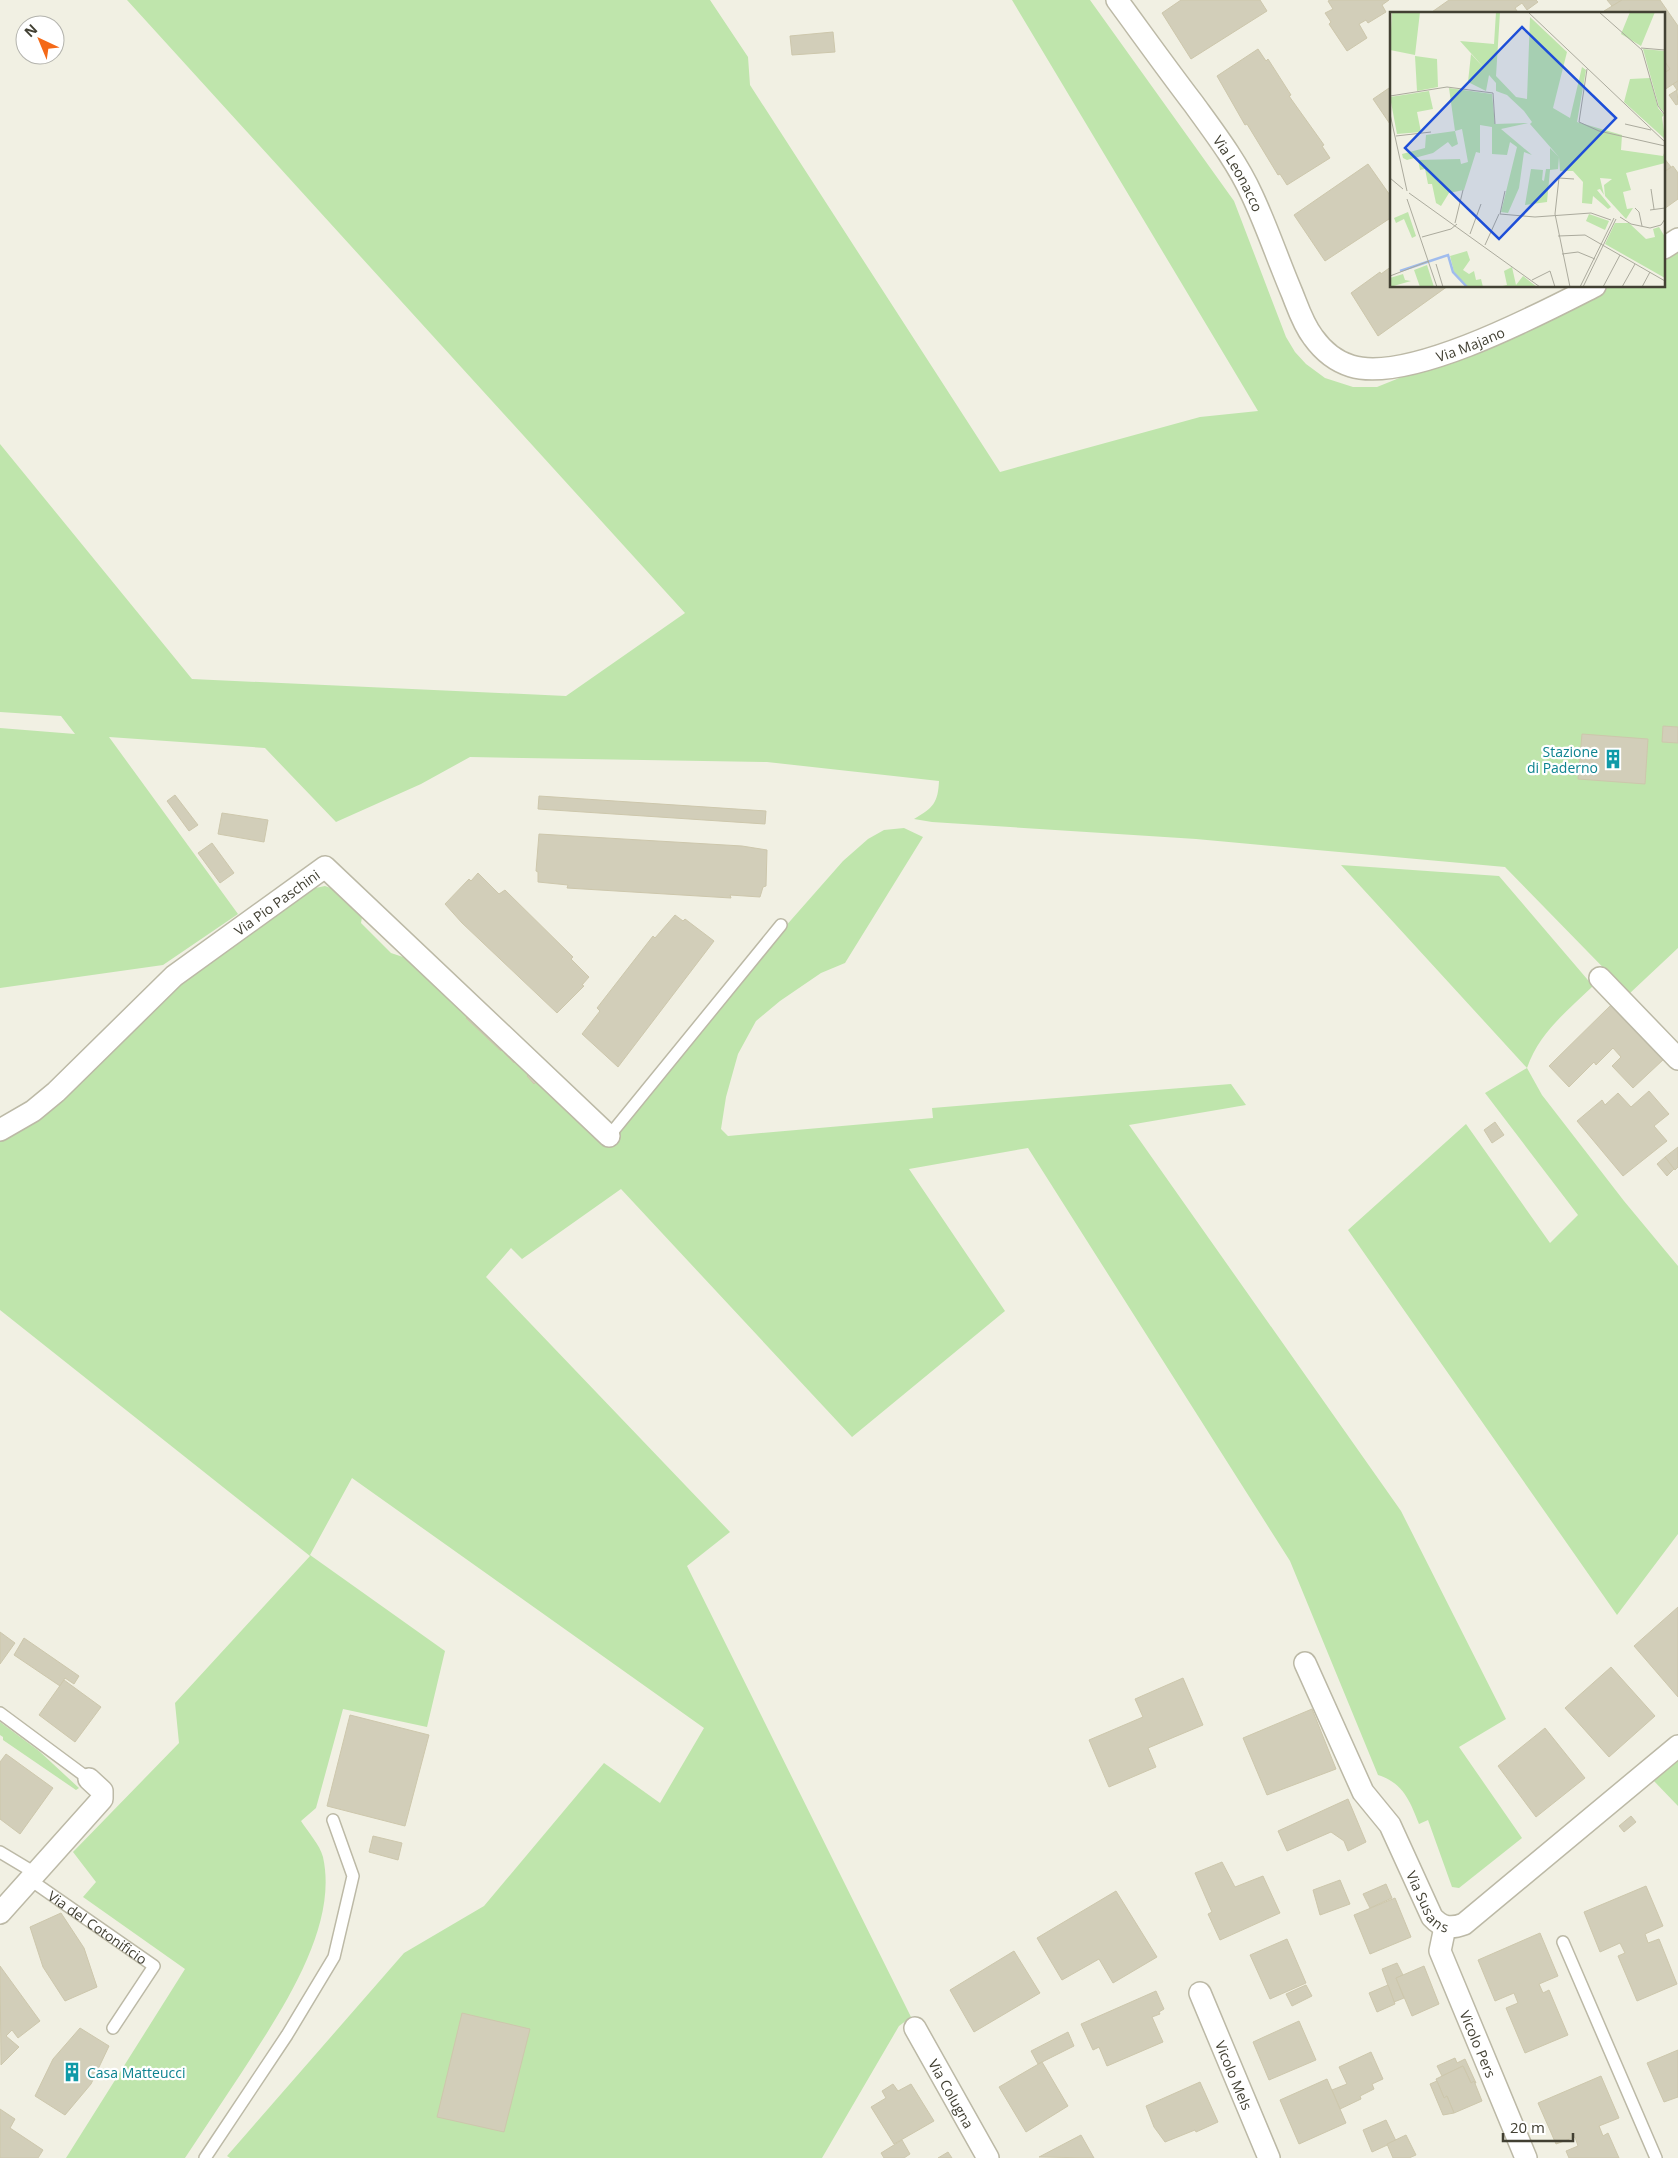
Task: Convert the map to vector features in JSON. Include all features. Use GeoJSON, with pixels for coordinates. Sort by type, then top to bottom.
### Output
{"type":"FeatureCollection","features":[{"type":"Feature","properties":{"kind":"street","name":"Via Leonacco"},"geometry":{"type":"LineString","coordinates":[[1117,0],[1211,128],[1240,173],[1252,195],[1299,312],[1311,335],[1322,349],[1336,360]]}},
{"type":"Feature","properties":{"kind":"street"},"geometry":{"type":"LineString","coordinates":[[1666,247],[1678,239]]}},
{"type":"Feature","properties":{"kind":"street","name":"Via Majano"},"geometry":{"type":"LineString","coordinates":[[1336,360],[1353,367],[1371,369],[1395,368],[1433,358],[1514,326],[1591,288]]}},
{"type":"Feature","properties":{"kind":"street","name":"Via Pio Paschini"},"geometry":{"type":"LineString","coordinates":[[0,1130],[33,1111],[56,1092],[174,976],[325,867],[609,1136]]}},
{"type":"Feature","properties":{"kind":"street"},"geometry":{"type":"LineString","coordinates":[[1600,978],[1678,1059]]}},
{"type":"Feature","properties":{"kind":"street","name":"Via Susans"},"geometry":{"type":"LineString","coordinates":[[1305,1664],[1363,1792],[1390,1825],[1432,1917],[1438,1924],[1445,1927],[1455,1928],[1464,1924],[1678,1746]]}},
{"type":"Feature","properties":{"kind":"street"},"geometry":{"type":"LineString","coordinates":[[0,1913],[102,1800],[102,1791],[89,1779]]}},
{"type":"Feature","properties":{"kind":"street","name":"Vicolo Pers"},"geometry":{"type":"LineString","coordinates":[[1445,1927],[1440,1951],[1526,2158]]}},
{"type":"Feature","properties":{"kind":"street","name":"Vicolo Mels"},"geometry":{"type":"LineString","coordinates":[[1200,1993],[1269,2158]]}},
{"type":"Feature","properties":{"kind":"street","name":"Via Colugna"},"geometry":{"type":"LineString","coordinates":[[915,2028],[988,2158]]}},
{"type":"Feature","properties":{"kind":"lane"},"geometry":{"type":"LineString","coordinates":[[609,1136],[781,925]]}},
{"type":"Feature","properties":{"kind":"lane"},"geometry":{"type":"LineString","coordinates":[[0,1713],[89,1779]]}},
{"type":"Feature","properties":{"kind":"lane"},"geometry":{"type":"LineString","coordinates":[[205,2158],[287,2036],[334,1957],[353,1876],[333,1820]]}},
{"type":"Feature","properties":{"kind":"lane","name":"Via del Cotonificio"},"geometry":{"type":"LineString","coordinates":[[0,1852],[154,1966],[113,2028]]}},
{"type":"Feature","properties":{"kind":"lane"},"geometry":{"type":"LineString","coordinates":[[1564,1942],[1656,2158]]}},
{"type":"Feature","properties":{"kind":"green space"},"geometry":{"type":"Polygon","coordinates":[[[127,0],[710,0],[748,57],[750,85],[1000,472],[1200,417],[1258,411],[1012,0],[1090,0],[1234,201],[1286,337],[1295,352],[1306,364],[1325,378],[1353,387],[1377,387],[1439,362],[1591,288],[1666,288],[1666,247],[1678,239],[1678,948],[1629,994],[1505,867],[1196,839],[932,822],[914,819],[926,812],[936,800],[939,781],[767,762],[470,757],[421,784],[336,822],[265,748],[109,737],[238,914],[163,965],[0,988],[0,728],[75,734],[61,716],[0,712],[0,444],[192,679],[566,696],[685,613],[127,0]]]}},
{"type":"Feature","properties":{"kind":"green space"},"geometry":{"type":"Polygon","coordinates":[[[904,828],[923,837],[845,963],[821,973],[780,1001],[756,1021],[738,1054],[726,1097],[721,1129],[728,1136],[933,1118],[932,1108],[1231,1084],[1246,1105],[1129,1125],[1401,1511],[1506,1719],[1459,1747],[1522,1838],[1459,1888],[1452,1887],[1428,1820],[1419,1824],[1409,1800],[1400,1788],[1387,1778],[1378,1775],[1290,1561],[1028,1148],[909,1169],[1005,1311],[852,1437],[621,1189],[522,1259],[511,1248],[486,1277],[730,1532],[687,1566],[911,2017],[899,2026],[822,2158],[230,2158],[227,2156],[404,1953],[484,1906],[604,1763],[660,1803],[704,1728],[352,1478],[310,1555],[445,1651],[427,1727],[343,1709],[316,1808],[301,1821],[317,1843],[323,1857],[326,1885],[322,1913],[314,1941],[302,1970],[273,2024],[185,2158],[66,2158],[185,1969],[83,1897],[96,1882],[73,1852],[179,1743],[175,1703],[310,1556],[0,1310],[0,1139],[181,981],[306,890],[325,886],[339,891],[363,911],[361,923],[391,953],[412,960],[614,1140],[784,928],[843,861],[868,839],[884,830],[904,828]]]}},
{"type":"Feature","properties":{"kind":"green space"},"geometry":{"type":"Polygon","coordinates":[[[1341,865],[1499,876],[1593,986],[1546,1033],[1532,1055],[1527,1068],[1341,865]]]}},
{"type":"Feature","properties":{"kind":"green space"},"geometry":{"type":"Polygon","coordinates":[[[1527,1068],[1542,1095],[1624,1201],[1678,1266],[1678,1534],[1617,1615],[1348,1230],[1466,1124],[1550,1243],[1578,1215],[1485,1093],[1527,1068]]]}},
{"type":"Feature","properties":{"kind":"green space"},"geometry":{"type":"Polygon","coordinates":[[[0,1722],[39,1751],[79,1788],[76,1790],[3,1740],[3,1737],[0,1735],[0,1722]]]}},
{"type":"Feature","properties":{"kind":"green space"},"geometry":{"type":"Polygon","coordinates":[[[1678,1760],[1678,1806],[1653,1780],[1678,1760]]]}},
{"type":"Feature","properties":{"kind":"building"},"geometry":{"type":"Polygon","coordinates":[[[1181,0],[1260,0],[1267,11],[1191,59],[1162,13],[1181,0]]]}},
{"type":"Feature","properties":{"kind":"building"},"geometry":{"type":"Polygon","coordinates":[[[1389,0],[1382,5],[1386,12],[1368,23],[1366,20],[1359,24],[1367,38],[1347,51],[1329,24],[1331,22],[1325,13],[1333,9],[1328,1],[1389,0]]]}},
{"type":"Feature","properties":{"kind":"building"},"geometry":{"type":"Polygon","coordinates":[[[1449,0],[1536,0],[1538,2],[1527,10],[1522,3],[1515,8],[1518,12],[1432,12],[1449,0]]]}},
{"type":"Feature","properties":{"kind":"building"},"geometry":{"type":"Polygon","coordinates":[[[1607,0],[1622,0],[1612,6],[1607,0]]]}},
{"type":"Feature","properties":{"kind":"building"},"geometry":{"type":"Polygon","coordinates":[[[1622,0],[1660,0],[1678,26],[1678,81],[1666,89],[1666,72],[1670,69],[1666,65],[1666,12],[1604,11],[1622,0]]]}},
{"type":"Feature","properties":{"kind":"building"},"geometry":{"type":"Polygon","coordinates":[[[833,32],[835,52],[792,55],[790,36],[833,32]]]}},
{"type":"Feature","properties":{"kind":"building"},"geometry":{"type":"Polygon","coordinates":[[[1258,49],[1266,61],[1268,59],[1291,95],[1289,96],[1324,145],[1322,146],[1330,158],[1287,185],[1280,174],[1278,175],[1247,124],[1245,125],[1217,76],[1258,49]]]}},
{"type":"Feature","properties":{"kind":"building"},"geometry":{"type":"Polygon","coordinates":[[[1666,63],[1670,69],[1666,72],[1666,63]]]}},
{"type":"Feature","properties":{"kind":"building"},"geometry":{"type":"Polygon","coordinates":[[[1678,81],[1678,90],[1677,90],[1673,84],[1678,81]]]}},
{"type":"Feature","properties":{"kind":"building"},"geometry":{"type":"Polygon","coordinates":[[[1390,87],[1390,124],[1373,99],[1390,87]]]}},
{"type":"Feature","properties":{"kind":"building"},"geometry":{"type":"Polygon","coordinates":[[[1677,90],[1678,104],[1676,105],[1669,95],[1677,90]]]}},
{"type":"Feature","properties":{"kind":"building"},"geometry":{"type":"Polygon","coordinates":[[[1666,161],[1671,167],[1666,171],[1666,161]]]}},
{"type":"Feature","properties":{"kind":"building"},"geometry":{"type":"Polygon","coordinates":[[[1368,164],[1390,195],[1390,218],[1325,261],[1294,215],[1368,164]]]}},
{"type":"Feature","properties":{"kind":"building"},"geometry":{"type":"Polygon","coordinates":[[[1673,166],[1678,173],[1678,199],[1666,208],[1666,171],[1673,166]]]}},
{"type":"Feature","properties":{"kind":"building"},"geometry":{"type":"Polygon","coordinates":[[[1390,267],[1390,288],[1445,288],[1378,336],[1351,293],[1380,272],[1381,274],[1390,267]]]}},
{"type":"Feature","properties":{"kind":"building"},"geometry":{"type":"Polygon","coordinates":[[[1663,726],[1678,727],[1678,743],[1662,742],[1663,726]]]}},
{"type":"Feature","properties":{"kind":"building","name":"Stazione di Paderno"},"geometry":{"type":"Polygon","coordinates":[[[1582,734],[1648,739],[1645,784],[1578,779],[1582,734]]]}},
{"type":"Feature","properties":{"kind":"building"},"geometry":{"type":"Polygon","coordinates":[[[175,795],[198,825],[189,831],[167,801],[175,795]]]}},
{"type":"Feature","properties":{"kind":"building"},"geometry":{"type":"Polygon","coordinates":[[[539,796],[766,811],[765,824],[538,809],[539,796]]]}},
{"type":"Feature","properties":{"kind":"building"},"geometry":{"type":"Polygon","coordinates":[[[222,813],[268,820],[264,842],[218,834],[222,813]]]}},
{"type":"Feature","properties":{"kind":"building"},"geometry":{"type":"Polygon","coordinates":[[[539,834],[742,846],[767,850],[766,886],[763,887],[760,897],[730,895],[731,898],[567,888],[568,885],[538,882],[538,872],[536,871],[539,834]]]}},
{"type":"Feature","properties":{"kind":"building"},"geometry":{"type":"Polygon","coordinates":[[[212,843],[234,873],[220,883],[198,853],[212,843]]]}},
{"type":"Feature","properties":{"kind":"building"},"geometry":{"type":"Polygon","coordinates":[[[478,873],[499,894],[505,890],[573,957],[571,959],[589,977],[582,985],[584,986],[557,1013],[462,923],[445,904],[469,879],[471,881],[478,873]]]}},
{"type":"Feature","properties":{"kind":"building"},"geometry":{"type":"Polygon","coordinates":[[[675,915],[683,921],[685,919],[714,941],[618,1067],[582,1034],[600,1011],[597,1008],[653,936],[655,938],[675,915]]]}},
{"type":"Feature","properties":{"kind":"building"},"geometry":{"type":"Polygon","coordinates":[[[1611,1005],[1664,1059],[1633,1088],[1612,1066],[1621,1057],[1613,1048],[1596,1065],[1594,1062],[1569,1087],[1549,1066],[1611,1005]]]}},
{"type":"Feature","properties":{"kind":"building"},"geometry":{"type":"Polygon","coordinates":[[[472,1012],[507,1045],[501,1051],[466,1018],[472,1012]]]}},
{"type":"Feature","properties":{"kind":"building"},"geometry":{"type":"Polygon","coordinates":[[[510,1047],[520,1057],[514,1063],[504,1053],[510,1047]]]}},
{"type":"Feature","properties":{"kind":"building"},"geometry":{"type":"Polygon","coordinates":[[[533,1070],[540,1078],[534,1084],[527,1076],[533,1070]]]}},
{"type":"Feature","properties":{"kind":"building"},"geometry":{"type":"Polygon","coordinates":[[[1649,1091],[1669,1114],[1654,1126],[1667,1141],[1623,1176],[1577,1121],[1602,1100],[1605,1105],[1618,1093],[1631,1107],[1649,1091]]]}},
{"type":"Feature","properties":{"kind":"building"},"geometry":{"type":"Polygon","coordinates":[[[1495,1122],[1504,1135],[1492,1143],[1484,1130],[1495,1122]]]}},
{"type":"Feature","properties":{"kind":"building"},"geometry":{"type":"Polygon","coordinates":[[[1678,1147],[1678,1167],[1675,1170],[1665,1157],[1678,1147]]]}},
{"type":"Feature","properties":{"kind":"building"},"geometry":{"type":"Polygon","coordinates":[[[1665,1157],[1674,1169],[1667,1176],[1657,1164],[1665,1157]]]}},
{"type":"Feature","properties":{"kind":"building"},"geometry":{"type":"Polygon","coordinates":[[[1678,1607],[1678,1697],[1634,1646],[1678,1607]]]}},
{"type":"Feature","properties":{"kind":"building"},"geometry":{"type":"Polygon","coordinates":[[[0,1632],[15,1643],[0,1664],[0,1632]]]}},
{"type":"Feature","properties":{"kind":"building"},"geometry":{"type":"Polygon","coordinates":[[[24,1638],[79,1676],[74,1684],[65,1678],[60,1686],[14,1655],[24,1638]]]}},
{"type":"Feature","properties":{"kind":"building"},"geometry":{"type":"Polygon","coordinates":[[[1611,1667],[1655,1716],[1609,1757],[1565,1708],[1611,1667]]]}},
{"type":"Feature","properties":{"kind":"building"},"geometry":{"type":"Polygon","coordinates":[[[1183,1678],[1203,1725],[1148,1748],[1156,1767],[1109,1787],[1089,1740],[1143,1717],[1135,1699],[1183,1678]]]}},
{"type":"Feature","properties":{"kind":"building"},"geometry":{"type":"Polygon","coordinates":[[[64,1680],[101,1707],[75,1742],[39,1715],[64,1680]]]}},
{"type":"Feature","properties":{"kind":"building"},"geometry":{"type":"Polygon","coordinates":[[[1312,1709],[1336,1769],[1267,1795],[1243,1738],[1312,1709]]]}},
{"type":"Feature","properties":{"kind":"building"},"geometry":{"type":"Polygon","coordinates":[[[350,1715],[429,1735],[405,1826],[327,1806],[350,1715]]]}},
{"type":"Feature","properties":{"kind":"building"},"geometry":{"type":"Polygon","coordinates":[[[1545,1728],[1585,1778],[1536,1817],[1498,1766],[1545,1728]]]}},
{"type":"Feature","properties":{"kind":"building"},"geometry":{"type":"Polygon","coordinates":[[[6,1754],[53,1788],[20,1834],[0,1819],[0,1762],[6,1754]]]}},
{"type":"Feature","properties":{"kind":"building"},"geometry":{"type":"Polygon","coordinates":[[[1348,1799],[1366,1842],[1348,1851],[1344,1841],[1331,1832],[1287,1851],[1278,1831],[1348,1799]]]}},
{"type":"Feature","properties":{"kind":"building"},"geometry":{"type":"Polygon","coordinates":[[[1631,1816],[1636,1822],[1624,1832],[1619,1826],[1631,1816]]]}},
{"type":"Feature","properties":{"kind":"building"},"geometry":{"type":"Polygon","coordinates":[[[373,1836],[402,1843],[398,1860],[369,1852],[373,1836]]]}},
{"type":"Feature","properties":{"kind":"building"},"geometry":{"type":"Polygon","coordinates":[[[1222,1862],[1235,1887],[1263,1876],[1280,1913],[1220,1940],[1208,1914],[1212,1912],[1195,1873],[1222,1862]]]}},
{"type":"Feature","properties":{"kind":"building"},"geometry":{"type":"Polygon","coordinates":[[[1340,1880],[1350,1904],[1320,1915],[1313,1890],[1340,1880]]]}},
{"type":"Feature","properties":{"kind":"building"},"geometry":{"type":"Polygon","coordinates":[[[1386,1884],[1392,1898],[1370,1908],[1363,1894],[1386,1884]]]}},
{"type":"Feature","properties":{"kind":"building"},"geometry":{"type":"Polygon","coordinates":[[[1646,1886],[1663,1926],[1645,1934],[1648,1943],[1659,1939],[1677,1984],[1637,2001],[1618,1956],[1625,1953],[1620,1943],[1600,1952],[1584,1912],[1646,1886]]]}},
{"type":"Feature","properties":{"kind":"building"},"geometry":{"type":"Polygon","coordinates":[[[1116,1891],[1157,1957],[1113,1983],[1099,1959],[1062,1980],[1037,1938],[1116,1891]]]}},
{"type":"Feature","properties":{"kind":"building"},"geometry":{"type":"Polygon","coordinates":[[[1395,1898],[1411,1937],[1370,1954],[1354,1915],[1395,1898]]]}},
{"type":"Feature","properties":{"kind":"building"},"geometry":{"type":"Polygon","coordinates":[[[61,1913],[84,1948],[97,1987],[65,2001],[43,1967],[30,1927],[61,1913]]]}},
{"type":"Feature","properties":{"kind":"building"},"geometry":{"type":"Polygon","coordinates":[[[1540,1933],[1558,1976],[1539,1984],[1543,1993],[1549,1990],[1568,2035],[1525,2053],[1506,2008],[1518,2003],[1514,1993],[1495,2001],[1478,1960],[1540,1933]]]}},
{"type":"Feature","properties":{"kind":"building"},"geometry":{"type":"Polygon","coordinates":[[[1287,1939],[1306,1983],[1270,1999],[1250,1955],[1287,1939]]]}},
{"type":"Feature","properties":{"kind":"building"},"geometry":{"type":"Polygon","coordinates":[[[1014,1951],[1040,1993],[974,2032],[950,1990],[1014,1951]]]}},
{"type":"Feature","properties":{"kind":"building"},"geometry":{"type":"Polygon","coordinates":[[[1397,1963],[1403,1975],[1396,1978],[1404,1998],[1394,2002],[1382,1969],[1397,1963]]]}},
{"type":"Feature","properties":{"kind":"building"},"geometry":{"type":"Polygon","coordinates":[[[0,1966],[40,2021],[18,2038],[12,2030],[6,2036],[19,2047],[1,2065],[0,1966]]]}},
{"type":"Feature","properties":{"kind":"building"},"geometry":{"type":"Polygon","coordinates":[[[1424,1966],[1439,2004],[1412,2016],[1396,1978],[1424,1966]]]}},
{"type":"Feature","properties":{"kind":"building"},"geometry":{"type":"Polygon","coordinates":[[[1306,1985],[1312,1996],[1292,2006],[1286,1994],[1306,1985]]]}},
{"type":"Feature","properties":{"kind":"building"},"geometry":{"type":"Polygon","coordinates":[[[1388,1985],[1395,2004],[1377,2012],[1369,1993],[1388,1985]]]}},
{"type":"Feature","properties":{"kind":"building"},"geometry":{"type":"Polygon","coordinates":[[[1156,1991],[1164,2009],[1159,2012],[1160,2014],[1152,2017],[1163,2042],[1107,2066],[1099,2047],[1093,2050],[1081,2024],[1156,1991]]]}},
{"type":"Feature","properties":{"kind":"building"},"geometry":{"type":"Polygon","coordinates":[[[462,2013],[530,2029],[504,2132],[437,2117],[462,2013]]]}},
{"type":"Feature","properties":{"kind":"building"},"geometry":{"type":"Polygon","coordinates":[[[1299,2021],[1316,2060],[1269,2080],[1253,2042],[1299,2021]]]}},
{"type":"Feature","properties":{"kind":"building","name":"Casa Matteucci"},"geometry":{"type":"Polygon","coordinates":[[[80,2028],[109,2046],[91,2084],[65,2115],[35,2096],[53,2059],[80,2028]]]}},
{"type":"Feature","properties":{"kind":"building"},"geometry":{"type":"Polygon","coordinates":[[[1068,2032],[1074,2046],[1038,2064],[1031,2051],[1068,2032]]]}},
{"type":"Feature","properties":{"kind":"building"},"geometry":{"type":"Polygon","coordinates":[[[1678,2050],[1678,2097],[1664,2102],[1647,2063],[1678,2050]]]}},
{"type":"Feature","properties":{"kind":"building"},"geometry":{"type":"Polygon","coordinates":[[[1371,2052],[1383,2079],[1372,2084],[1374,2089],[1360,2096],[1361,2099],[1340,2109],[1332,2090],[1347,2084],[1339,2067],[1371,2052]]]}},
{"type":"Feature","properties":{"kind":"building"},"geometry":{"type":"Polygon","coordinates":[[[1455,2058],[1457,2063],[1465,2059],[1476,2083],[1471,2083],[1463,2066],[1442,2076],[1437,2066],[1455,2058]]]}},
{"type":"Feature","properties":{"kind":"building"},"geometry":{"type":"Polygon","coordinates":[[[1042,2062],[1068,2106],[1026,2132],[999,2087],[1042,2062]]]}},
{"type":"Feature","properties":{"kind":"building"},"geometry":{"type":"Polygon","coordinates":[[[1463,2066],[1471,2083],[1474,2081],[1482,2101],[1454,2113],[1447,2096],[1444,2098],[1436,2079],[1463,2066]]]}},
{"type":"Feature","properties":{"kind":"building"},"geometry":{"type":"Polygon","coordinates":[[[1601,2076],[1619,2118],[1599,2126],[1603,2136],[1608,2133],[1619,2158],[1569,2158],[1566,2151],[1578,2146],[1575,2137],[1556,2144],[1538,2103],[1601,2076]]]}},
{"type":"Feature","properties":{"kind":"building"},"geometry":{"type":"Polygon","coordinates":[[[1327,2079],[1346,2123],[1299,2144],[1280,2100],[1327,2079]]]}},
{"type":"Feature","properties":{"kind":"building"},"geometry":{"type":"Polygon","coordinates":[[[1437,2081],[1444,2098],[1447,2096],[1454,2113],[1443,2115],[1430,2084],[1437,2081]]]}},
{"type":"Feature","properties":{"kind":"building"},"geometry":{"type":"Polygon","coordinates":[[[1200,2082],[1218,2122],[1196,2132],[1195,2130],[1165,2142],[1154,2127],[1146,2106],[1200,2082]]]}},
{"type":"Feature","properties":{"kind":"building"},"geometry":{"type":"Polygon","coordinates":[[[893,2084],[898,2091],[911,2084],[934,2121],[894,2144],[871,2107],[886,2098],[882,2091],[893,2084]]]}},
{"type":"Feature","properties":{"kind":"building"},"geometry":{"type":"Polygon","coordinates":[[[0,2109],[15,2119],[10,2128],[43,2150],[38,2158],[0,2158],[0,2109]]]}},
{"type":"Feature","properties":{"kind":"building"},"geometry":{"type":"Polygon","coordinates":[[[1386,2120],[1396,2141],[1372,2152],[1363,2130],[1386,2120]]]}},
{"type":"Feature","properties":{"kind":"building"},"geometry":{"type":"Polygon","coordinates":[[[1081,2135],[1094,2158],[1039,2157],[1081,2135]]]}},
{"type":"Feature","properties":{"kind":"building"},"geometry":{"type":"Polygon","coordinates":[[[1406,2135],[1416,2155],[1409,2158],[1393,2158],[1387,2144],[1406,2135]]]}},
{"type":"Feature","properties":{"kind":"building"},"geometry":{"type":"Polygon","coordinates":[[[902,2140],[910,2154],[904,2158],[884,2158],[881,2153],[902,2140]]]}},
{"type":"Feature","properties":{"kind":"building"},"geometry":{"type":"Polygon","coordinates":[[[948,2152],[952,2158],[938,2158],[948,2152]]]}},
{"type":"Feature","properties":{"kind":"place","name":"Stazione di Paderno"},"geometry":{"type":"Point","coordinates":[1613,759]}},
{"type":"Feature","properties":{"kind":"place","name":"Casa Matteucci"},"geometry":{"type":"Point","coordinates":[72,2072]}}]}
